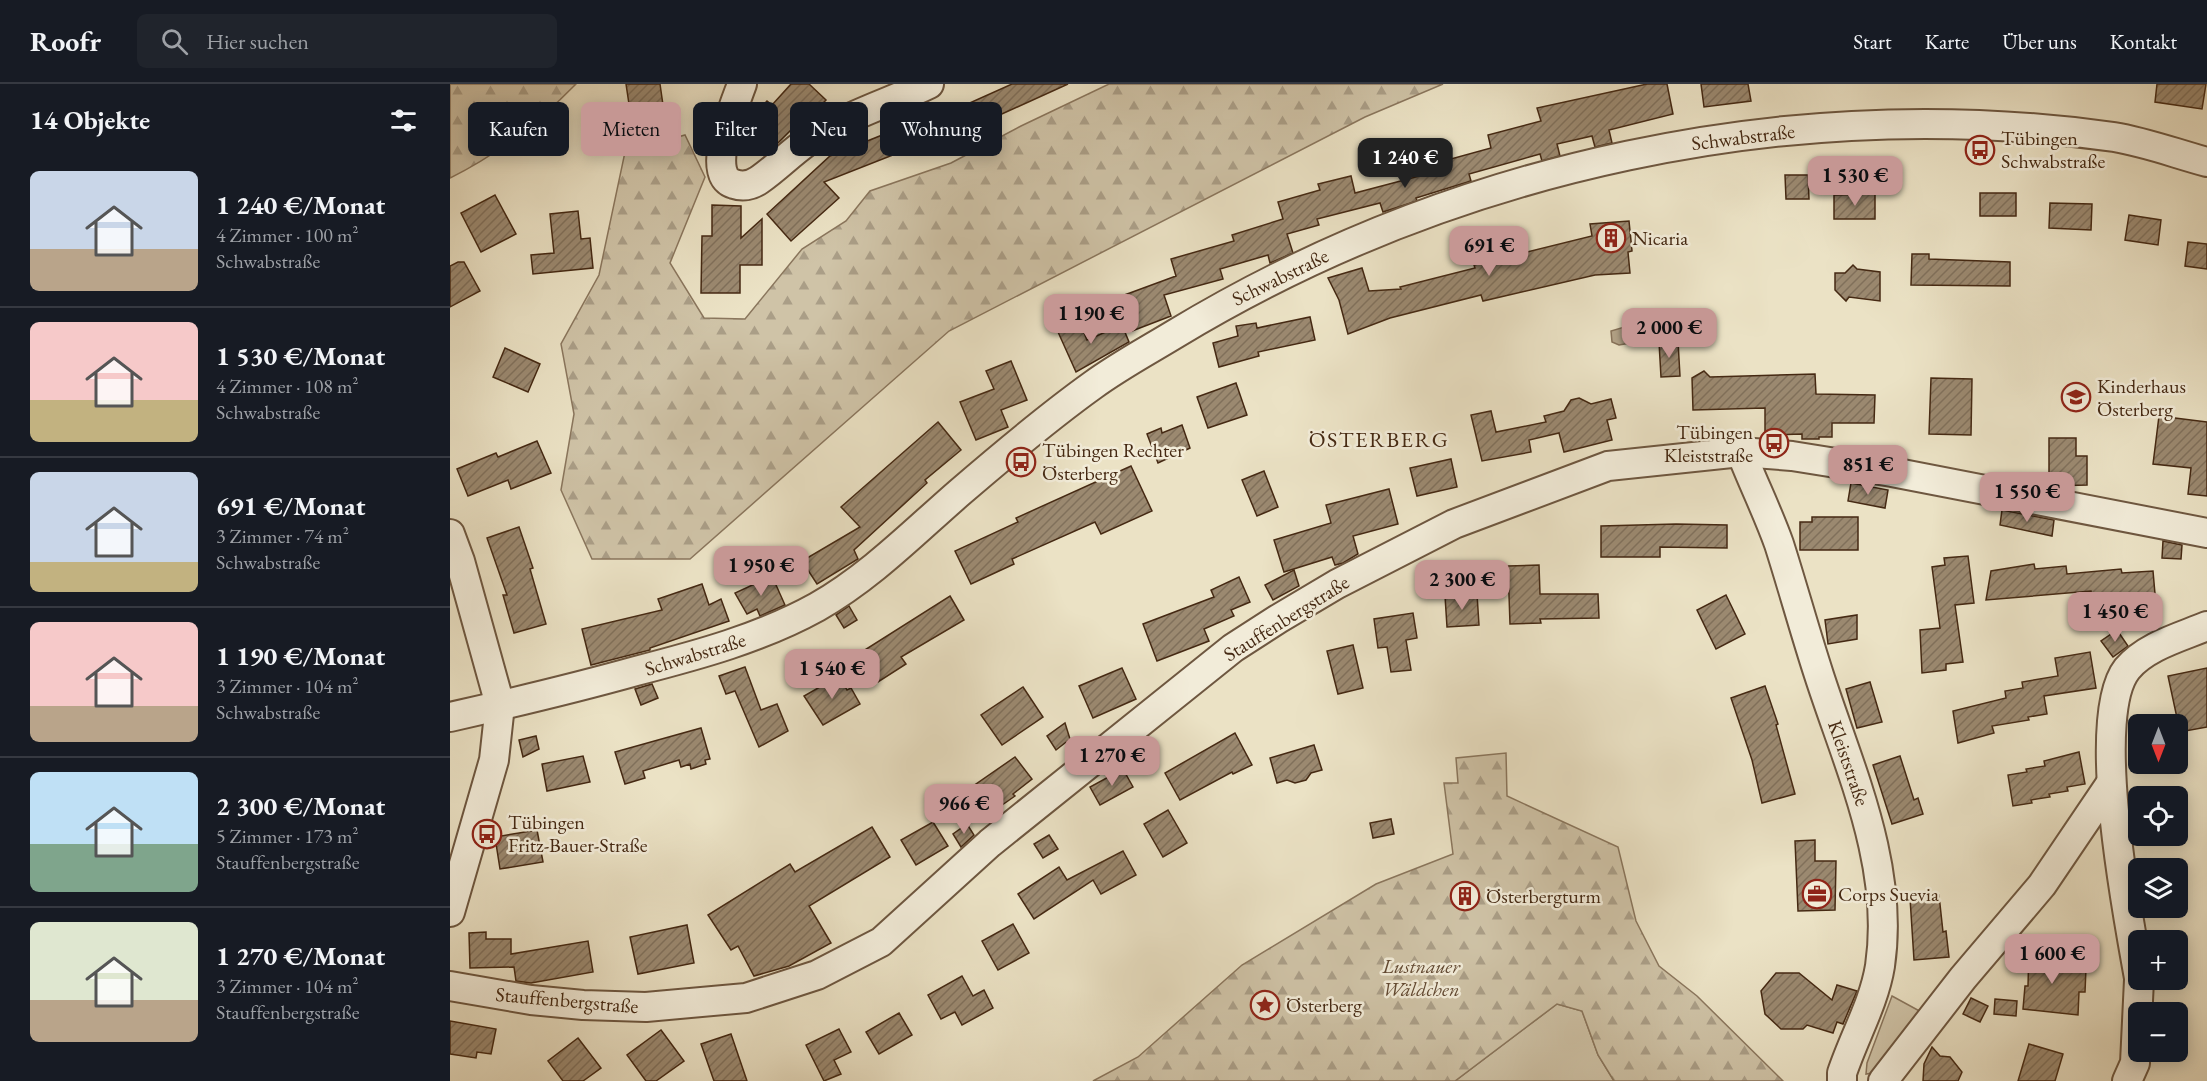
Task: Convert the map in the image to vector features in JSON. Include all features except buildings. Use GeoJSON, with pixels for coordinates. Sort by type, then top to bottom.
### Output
{"type":"FeatureCollection","features":[{"type":"Feature","properties":{"kind":"street"},"geometry":{"type":"LineString","coordinates":[[742,84],[719,161],[724,178],[729,183],[741,186],[758,181],[805,142],[825,129],[929,84]]}},
{"type":"Feature","properties":{"kind":"street","name":"Schwabstraße"},"geometry":{"type":"LineString","coordinates":[[450,717],[652,668],[723,647],[765,631],[821,604],[897,550],[960,492],[1093,385],[1133,359],[1232,300],[1332,251],[1409,218],[1491,190],[1654,149],[1783,131],[1898,124],[2002,127],[2119,138],[2207,162]]}},
{"type":"Feature","properties":{"kind":"street","name":"Stauffenbergstraße"},"geometry":{"type":"LineString","coordinates":[[450,986],[541,1001],[645,1007],[746,998],[817,975],[881,942],[990,843],[1218,660],[1278,619],[1337,584],[1454,524],[1608,466],[1741,452],[1892,472],[2207,533]]}},
{"type":"Feature","properties":{"kind":"street","name":"Kleiststraße"},"geometry":{"type":"LineString","coordinates":[[1741,452],[1778,542],[1819,676],[1865,807],[1878,868],[1882,908],[1880,968],[1865,1014],[1850,1049],[1842,1081]]}},
{"type":"Feature","properties":{"kind":"street"},"geometry":{"type":"LineString","coordinates":[[450,534],[460,561],[500,705],[494,760],[450,912]]}},
{"type":"Feature","properties":{"kind":"street"},"geometry":{"type":"LineString","coordinates":[[2131,930],[2111,783],[2116,692],[2128,668],[2168,642],[2207,626]]}},
{"type":"Feature","properties":{"kind":"street"},"geometry":{"type":"LineString","coordinates":[[1883,1081],[1963,978],[2042,885],[2111,783]]}},
{"type":"Feature","properties":{"kind":"street"},"geometry":{"type":"LineString","coordinates":[[2127,1081],[2135,1063],[2138,990]]}},
{"type":"Feature","properties":{"kind":"green space"},"geometry":{"type":"Polygon","coordinates":[[[450,84],[576,84],[557,102],[468,102],[468,156],[489,156],[450,178],[450,84]]]}},
{"type":"Feature","properties":{"kind":"green space"},"geometry":{"type":"Polygon","coordinates":[[[1109,84],[1443,84],[1365,117],[949,331],[690,559],[592,559],[561,490],[574,414],[561,344],[599,275],[624,156],[681,156],[681,136],[685,135],[693,156],[705,177],[670,263],[704,318],[745,319],[802,249],[846,221],[870,191],[951,163],[964,156],[1002,156],[1002,136],[1109,84]]]}},
{"type":"Feature","properties":{"kind":"green space","name":"Lustnauer Wäldchen"},"geometry":{"type":"Polygon","coordinates":[[[1506,753],[1507,796],[1618,847],[1636,921],[1659,966],[1697,996],[1783,1081],[1614,1081],[1598,1055],[1582,1011],[1557,1004],[1455,1081],[1093,1081],[1138,1057],[1242,965],[1376,884],[1453,854],[1444,783],[1458,783],[1456,758],[1506,753]]]}},
{"type":"Feature","properties":{"kind":"green space"},"geometry":{"type":"Polygon","coordinates":[[[1892,996],[1925,1014],[1873,1073],[1866,1074],[1867,1063],[1892,996]]]}},
{"type":"Feature","properties":{"kind":"green space"},"geometry":{"type":"Polygon","coordinates":[[[1557,1004],[1582,1011],[1598,1055],[1614,1081],[1455,1081],[1557,1004]]]}},
{"type":"Feature","properties":{"kind":"shaded area"},"geometry":{"type":"Polygon","coordinates":[[[1631,325],[1637,333],[1636,342],[1619,345],[1612,342],[1611,331],[1631,325]]]}},
{"type":"Feature","properties":{"kind":"place","name":"Tübingen Schwabstraße"},"geometry":{"type":"Point","coordinates":[1980,150]}},
{"type":"Feature","properties":{"kind":"place","name":"Nicaria"},"geometry":{"type":"Point","coordinates":[1611,238]}},
{"type":"Feature","properties":{"kind":"place","name":"Kinderhaus Österberg"},"geometry":{"type":"Point","coordinates":[2076,397]}},
{"type":"Feature","properties":{"kind":"place","name":"Tübingen Kleiststraße"},"geometry":{"type":"Point","coordinates":[1774,443]}},
{"type":"Feature","properties":{"kind":"place","name":"Tübingen Rechter Österberg"},"geometry":{"type":"Point","coordinates":[1021,462]}},
{"type":"Feature","properties":{"kind":"place","name":"Tübingen Fritz-Bauer-Straße"},"geometry":{"type":"Point","coordinates":[487,834]}},
{"type":"Feature","properties":{"kind":"place","name":"Corps Suevia"},"geometry":{"type":"Point","coordinates":[1817,894]}},
{"type":"Feature","properties":{"kind":"place","name":"Österbergturm"},"geometry":{"type":"Point","coordinates":[1465,896]}},
{"type":"Feature","properties":{"kind":"place","name":"Österberg"},"geometry":{"type":"Point","coordinates":[1265,1005]}},
{"type":"Feature","properties":{"kind":"district","name":"ÖSTERBERG"},"geometry":{"type":"Point","coordinates":[1379,439]}}]}
